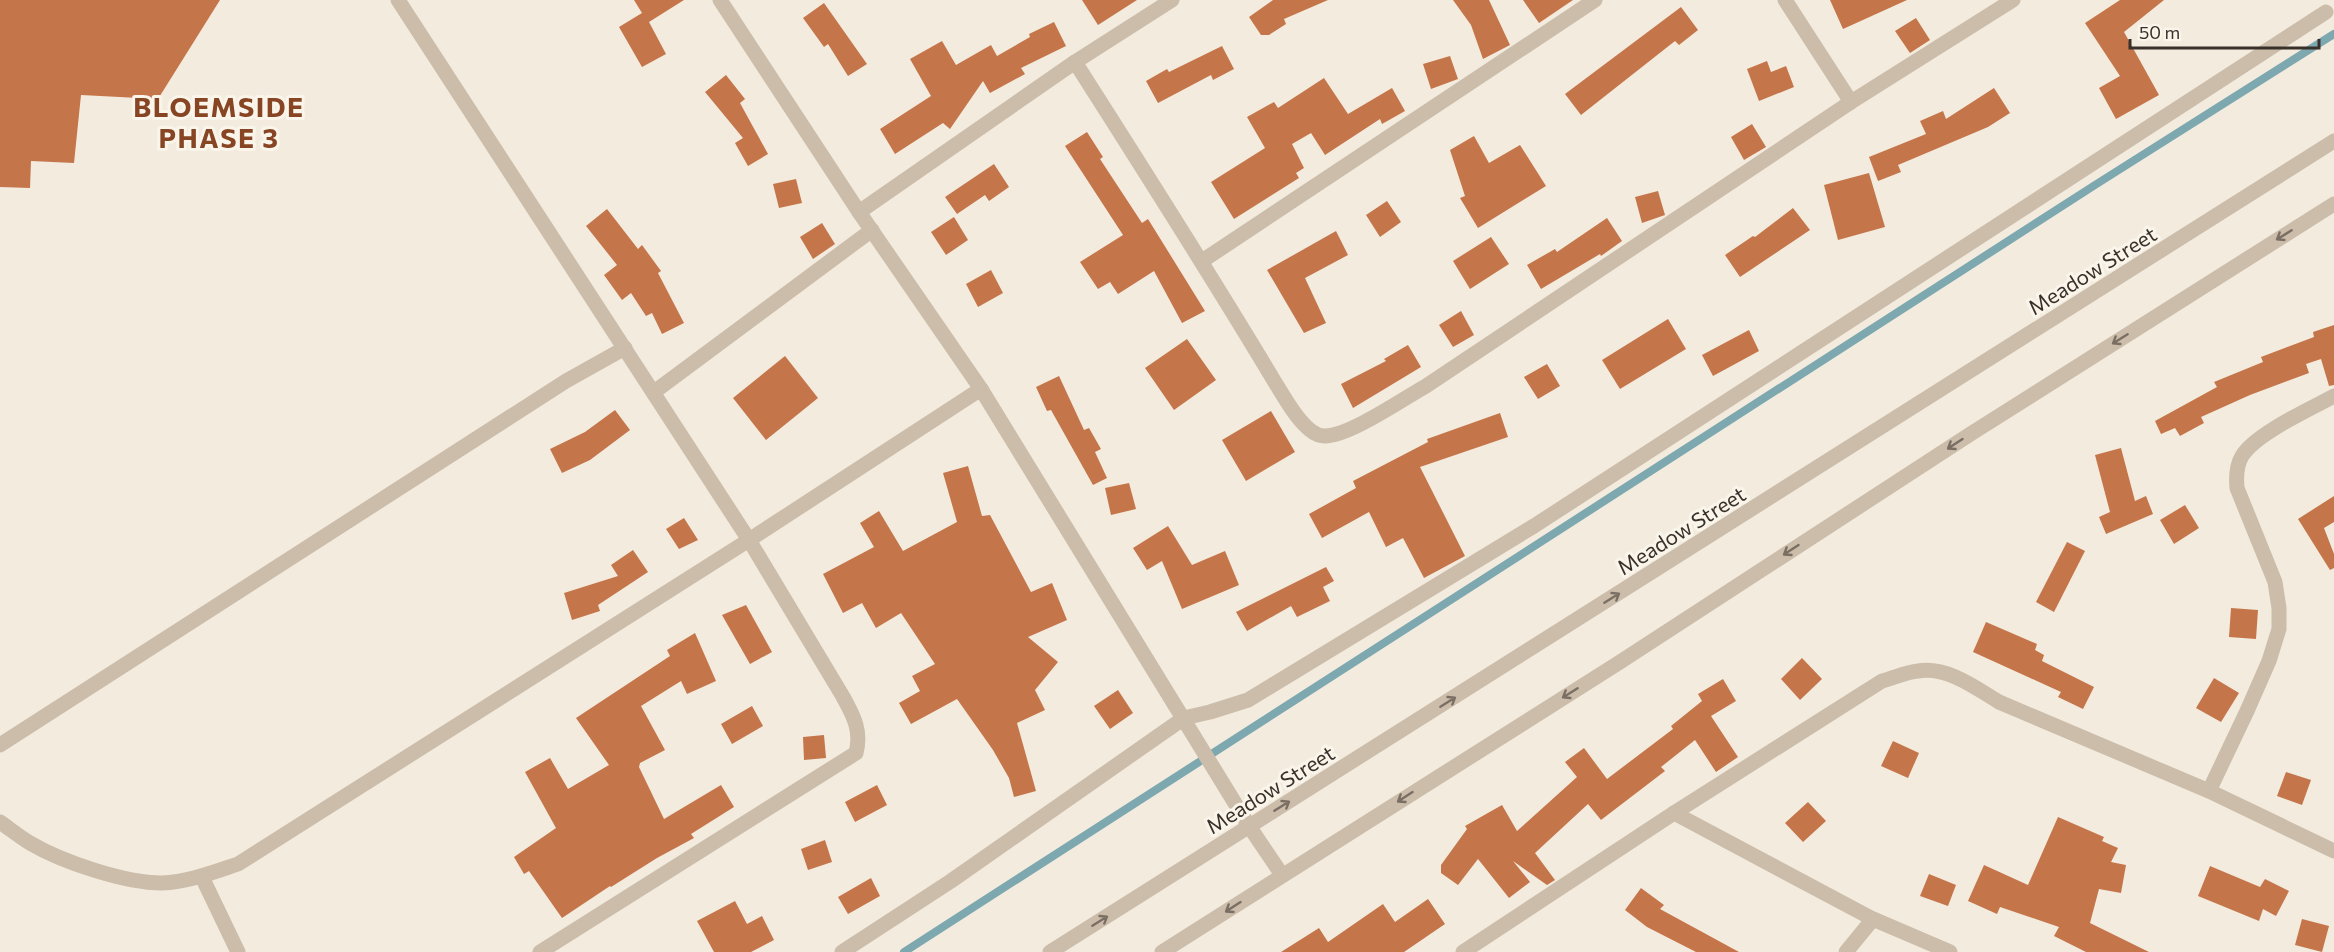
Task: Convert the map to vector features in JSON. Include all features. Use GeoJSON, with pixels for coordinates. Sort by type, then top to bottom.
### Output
{"type":"FeatureCollection","features":[{"type":"Feature","properties":{"kind":"street"},"geometry":{"type":"LineString","coordinates":[[398,0],[749,540],[855,718],[859,731],[856,753],[540,952]]}},
{"type":"Feature","properties":{"kind":"street"},"geometry":{"type":"LineString","coordinates":[[859,212],[1075,62],[1172,0]]}},
{"type":"Feature","properties":{"kind":"street"},"geometry":{"type":"LineString","coordinates":[[1202,261],[1595,0]]}},
{"type":"Feature","properties":{"kind":"street"},"geometry":{"type":"LineString","coordinates":[[1785,0],[1851,102]]}},
{"type":"Feature","properties":{"kind":"street"},"geometry":{"type":"LineString","coordinates":[[1075,62],[1202,261],[1293,410],[1313,432],[1323,436],[1361,423],[1426,386],[1851,102],[2013,0]]}},
{"type":"Feature","properties":{"kind":"street"},"geometry":{"type":"LineString","coordinates":[[727,3],[859,212],[981,389],[1249,826],[1282,875]]}},
{"type":"Feature","properties":{"kind":"street"},"geometry":{"type":"LineString","coordinates":[[842,952],[1188,724],[1210,712],[1248,700],[1523,532],[2328,7]]}},
{"type":"Feature","properties":{"kind":"street","name":"Meadow Street"},"geometry":{"type":"LineString","coordinates":[[1050,952],[2334,141]]}},
{"type":"Feature","properties":{"kind":"street"},"geometry":{"type":"LineString","coordinates":[[1162,952],[1620,662],[1972,433],[2334,204]]}},
{"type":"Feature","properties":{"kind":"street"},"geometry":{"type":"LineString","coordinates":[[654,392],[872,230]]}},
{"type":"Feature","properties":{"kind":"street"},"geometry":{"type":"LineString","coordinates":[[0,745],[566,381],[625,348]]}},
{"type":"Feature","properties":{"kind":"street"},"geometry":{"type":"LineString","coordinates":[[0,822],[41,848],[73,862],[125,878],[162,883],[202,877],[238,864],[749,540],[981,389]]}},
{"type":"Feature","properties":{"kind":"street"},"geometry":{"type":"LineString","coordinates":[[2209,791],[2269,661],[2278,629],[2279,608],[2275,582],[2237,488],[2236,472],[2240,458],[2251,444],[2334,396]]}},
{"type":"Feature","properties":{"kind":"street"},"geometry":{"type":"LineString","coordinates":[[1462,952],[1674,813],[1882,681],[1919,670],[1945,674],[1968,683],[1999,702],[2209,791],[2334,851]]}},
{"type":"Feature","properties":{"kind":"street"},"geometry":{"type":"LineString","coordinates":[[1674,813],[1873,919],[1950,952]]}},
{"type":"Feature","properties":{"kind":"street"},"geometry":{"type":"LineString","coordinates":[[202,877],[238,952]]}},
{"type":"Feature","properties":{"kind":"street"},"geometry":{"type":"LineString","coordinates":[[1846,952],[1873,919]]}},
{"type":"Feature","properties":{"kind":"building"},"geometry":{"type":"Polygon","coordinates":[[[0,0],[220,0],[158,99],[81,95],[74,163],[31,161],[30,188],[0,187],[0,0]]]}},
{"type":"Feature","properties":{"kind":"building"},"geometry":{"type":"Polygon","coordinates":[[[634,0],[684,0],[649,22],[666,54],[642,67],[619,27],[642,13],[634,0]]]}},
{"type":"Feature","properties":{"kind":"building"},"geometry":{"type":"Polygon","coordinates":[[[1082,0],[1137,0],[1098,25],[1082,0]]]}},
{"type":"Feature","properties":{"kind":"building"},"geometry":{"type":"Polygon","coordinates":[[[1273,0],[1328,0],[1284,19],[1286,24],[1269,35],[1261,35],[1249,17],[1273,0]]]}},
{"type":"Feature","properties":{"kind":"building"},"geometry":{"type":"Polygon","coordinates":[[[1453,0],[1489,0],[1510,45],[1483,59],[1471,25],[1453,0]]]}},
{"type":"Feature","properties":{"kind":"building"},"geometry":{"type":"Polygon","coordinates":[[[1523,0],[1573,0],[1539,23],[1523,0]]]}},
{"type":"Feature","properties":{"kind":"building"},"geometry":{"type":"Polygon","coordinates":[[[1830,0],[1907,0],[1843,29],[1830,0]]]}},
{"type":"Feature","properties":{"kind":"building"},"geometry":{"type":"Polygon","coordinates":[[[2120,0],[2164,0],[2124,32],[2159,95],[2116,119],[2099,88],[2120,76],[2085,23],[2120,0]]]}},
{"type":"Feature","properties":{"kind":"building"},"geometry":{"type":"Polygon","coordinates":[[[824,3],[867,64],[848,76],[828,44],[824,47],[803,18],[824,3]]]}},
{"type":"Feature","properties":{"kind":"building"},"geometry":{"type":"Polygon","coordinates":[[[1681,7],[1698,30],[1679,45],[1675,41],[1581,115],[1565,94],[1681,7]]]}},
{"type":"Feature","properties":{"kind":"building"},"geometry":{"type":"Polygon","coordinates":[[[1916,18],[1930,40],[1910,53],[1895,31],[1916,18]]]}},
{"type":"Feature","properties":{"kind":"building"},"geometry":{"type":"Polygon","coordinates":[[[1054,22],[1066,46],[1021,68],[1025,74],[990,93],[983,81],[950,129],[943,123],[895,154],[880,129],[931,96],[910,59],[942,41],[956,65],[991,45],[997,56],[1030,37],[1029,34],[1054,22]]]}},
{"type":"Feature","properties":{"kind":"building"},"geometry":{"type":"Polygon","coordinates":[[[1222,46],[1234,69],[1213,80],[1211,75],[1158,103],[1146,81],[1167,69],[1169,72],[1222,46]]]}},
{"type":"Feature","properties":{"kind":"building"},"geometry":{"type":"Polygon","coordinates":[[[1450,56],[1458,79],[1431,89],[1423,64],[1450,56]]]}},
{"type":"Feature","properties":{"kind":"building"},"geometry":{"type":"Polygon","coordinates":[[[1767,61],[1771,72],[1786,66],[1794,87],[1759,101],[1747,69],[1767,61]]]}},
{"type":"Feature","properties":{"kind":"building"},"geometry":{"type":"Polygon","coordinates":[[[726,75],[745,99],[740,103],[768,154],[748,166],[735,143],[743,138],[705,92],[726,75]]]}},
{"type":"Feature","properties":{"kind":"building"},"geometry":{"type":"Polygon","coordinates":[[[1324,78],[1348,114],[1392,88],[1405,111],[1382,124],[1380,119],[1325,155],[1311,133],[1292,144],[1304,168],[1296,173],[1299,178],[1234,219],[1211,182],[1265,148],[1247,117],[1274,102],[1278,108],[1324,78]]]}},
{"type":"Feature","properties":{"kind":"building"},"geometry":{"type":"Polygon","coordinates":[[[1994,88],[2010,113],[1988,127],[1898,165],[1901,172],[1878,181],[1869,157],[1926,134],[1920,121],[1943,111],[1946,119],[1994,88]]]}},
{"type":"Feature","properties":{"kind":"building"},"geometry":{"type":"Polygon","coordinates":[[[1752,124],[1766,147],[1744,160],[1731,137],[1752,124]]]}},
{"type":"Feature","properties":{"kind":"building"},"geometry":{"type":"Polygon","coordinates":[[[1087,132],[1103,157],[1100,159],[1142,223],[1148,219],[1205,311],[1182,323],[1154,271],[1118,294],[1110,282],[1098,289],[1080,262],[1123,235],[1065,146],[1087,132]]]}},
{"type":"Feature","properties":{"kind":"building"},"geometry":{"type":"Polygon","coordinates":[[[1474,136],[1489,163],[1520,145],[1546,186],[1478,228],[1460,198],[1465,196],[1450,150],[1474,136]]]}},
{"type":"Feature","properties":{"kind":"building"},"geometry":{"type":"Polygon","coordinates":[[[994,164],[1009,187],[989,201],[985,195],[957,214],[945,197],[994,164]]]}},
{"type":"Feature","properties":{"kind":"building"},"geometry":{"type":"Polygon","coordinates":[[[1869,173],[1885,227],[1838,240],[1824,185],[1869,173]]]}},
{"type":"Feature","properties":{"kind":"building"},"geometry":{"type":"Polygon","coordinates":[[[796,179],[802,203],[779,208],[773,184],[796,179]]]}},
{"type":"Feature","properties":{"kind":"building"},"geometry":{"type":"Polygon","coordinates":[[[1658,191],[1665,215],[1642,223],[1635,197],[1658,191]]]}},
{"type":"Feature","properties":{"kind":"building"},"geometry":{"type":"Polygon","coordinates":[[[1387,201],[1401,222],[1380,237],[1366,215],[1387,201]]]}},
{"type":"Feature","properties":{"kind":"building"},"geometry":{"type":"Polygon","coordinates":[[[1793,208],[1810,230],[1740,277],[1725,255],[1753,236],[1755,237],[1793,208]]]}},
{"type":"Feature","properties":{"kind":"building"},"geometry":{"type":"Polygon","coordinates":[[[607,209],[638,249],[642,245],[661,271],[658,273],[684,323],[662,334],[652,313],[646,316],[631,293],[622,300],[604,275],[617,265],[586,226],[607,209]]]}},
{"type":"Feature","properties":{"kind":"building"},"geometry":{"type":"Polygon","coordinates":[[[954,217],[968,240],[946,255],[931,232],[954,217]]]}},
{"type":"Feature","properties":{"kind":"building"},"geometry":{"type":"Polygon","coordinates":[[[1607,218],[1622,241],[1601,256],[1600,254],[1541,289],[1527,265],[1555,249],[1557,252],[1607,218]]]}},
{"type":"Feature","properties":{"kind":"building"},"geometry":{"type":"Polygon","coordinates":[[[822,223],[835,244],[813,259],[800,237],[822,223]]]}},
{"type":"Feature","properties":{"kind":"building"},"geometry":{"type":"Polygon","coordinates":[[[1336,231],[1348,255],[1305,278],[1326,323],[1304,333],[1267,270],[1336,231]]]}},
{"type":"Feature","properties":{"kind":"building"},"geometry":{"type":"Polygon","coordinates":[[[1491,237],[1509,264],[1470,289],[1453,261],[1491,237]]]}},
{"type":"Feature","properties":{"kind":"building"},"geometry":{"type":"Polygon","coordinates":[[[991,270],[1003,293],[978,307],[966,284],[991,270]]]}},
{"type":"Feature","properties":{"kind":"building"},"geometry":{"type":"Polygon","coordinates":[[[1461,311],[1474,335],[1453,347],[1439,325],[1461,311]]]}},
{"type":"Feature","properties":{"kind":"building"},"geometry":{"type":"Polygon","coordinates":[[[1668,319],[1686,349],[1620,389],[1602,360],[1668,319]]]}},
{"type":"Feature","properties":{"kind":"building"},"geometry":{"type":"Polygon","coordinates":[[[2334,325],[2334,385],[2329,386],[2321,359],[2306,364],[2309,373],[2250,395],[2201,417],[2204,423],[2180,436],[2175,428],[2161,434],[2155,421],[2217,387],[2214,382],[2263,362],[2261,357],[2314,337],[2313,332],[2334,325]]]}},
{"type":"Feature","properties":{"kind":"building"},"geometry":{"type":"Polygon","coordinates":[[[1749,330],[1759,351],[1713,376],[1702,355],[1749,330]]]}},
{"type":"Feature","properties":{"kind":"building"},"geometry":{"type":"Polygon","coordinates":[[[1187,339],[1216,380],[1174,410],[1145,368],[1187,339]]]}},
{"type":"Feature","properties":{"kind":"building"},"geometry":{"type":"Polygon","coordinates":[[[1408,345],[1421,367],[1353,408],[1341,384],[1386,361],[1384,359],[1408,345]]]}},
{"type":"Feature","properties":{"kind":"building"},"geometry":{"type":"Polygon","coordinates":[[[785,356],[818,398],[766,440],[733,398],[785,356]]]}},
{"type":"Feature","properties":{"kind":"building"},"geometry":{"type":"Polygon","coordinates":[[[1547,364],[1560,386],[1538,399],[1524,377],[1547,364]]]}},
{"type":"Feature","properties":{"kind":"building"},"geometry":{"type":"Polygon","coordinates":[[[1059,376],[1084,430],[1089,428],[1101,449],[1095,452],[1107,478],[1093,485],[1051,410],[1047,411],[1036,387],[1059,376]]]}},
{"type":"Feature","properties":{"kind":"building"},"geometry":{"type":"Polygon","coordinates":[[[615,410],[630,430],[590,460],[562,473],[550,449],[585,432],[615,410]]]}},
{"type":"Feature","properties":{"kind":"building"},"geometry":{"type":"Polygon","coordinates":[[[1271,411],[1295,452],[1246,481],[1222,440],[1271,411]]]}},
{"type":"Feature","properties":{"kind":"building"},"geometry":{"type":"Polygon","coordinates":[[[1500,413],[1508,437],[1420,467],[1465,556],[1424,578],[1403,538],[1386,547],[1369,512],[1322,538],[1309,514],[1356,488],[1353,481],[1428,442],[1427,439],[1500,413]]]}},
{"type":"Feature","properties":{"kind":"building"},"geometry":{"type":"Polygon","coordinates":[[[2121,448],[2135,501],[2146,496],[2153,514],[2106,534],[2099,517],[2110,512],[2095,455],[2121,448]]]}},
{"type":"Feature","properties":{"kind":"building"},"geometry":{"type":"Polygon","coordinates":[[[968,466],[982,516],[990,515],[1031,592],[1052,583],[1067,620],[1028,637],[1058,662],[1035,690],[1045,710],[1017,723],[1036,791],[1014,797],[1009,778],[993,750],[957,699],[911,724],[899,703],[920,691],[912,676],[935,664],[901,613],[876,628],[862,603],[843,613],[823,574],[874,547],[860,523],[879,511],[903,551],[957,522],[943,473],[968,466]]]}},
{"type":"Feature","properties":{"kind":"building"},"geometry":{"type":"Polygon","coordinates":[[[1129,483],[1136,509],[1111,515],[1105,488],[1129,483]]]}},
{"type":"Feature","properties":{"kind":"building"},"geometry":{"type":"Polygon","coordinates":[[[2334,496],[2334,522],[2324,528],[2334,554],[2334,568],[2330,570],[2298,519],[2334,496]]]}},
{"type":"Feature","properties":{"kind":"building"},"geometry":{"type":"Polygon","coordinates":[[[2185,505],[2199,528],[2174,544],[2160,520],[2185,505]]]}},
{"type":"Feature","properties":{"kind":"building"},"geometry":{"type":"Polygon","coordinates":[[[684,518],[698,540],[679,549],[666,529],[684,518]]]}},
{"type":"Feature","properties":{"kind":"building"},"geometry":{"type":"Polygon","coordinates":[[[1168,526],[1192,565],[1225,551],[1239,585],[1182,609],[1162,561],[1147,570],[1133,548],[1168,526]]]}},
{"type":"Feature","properties":{"kind":"building"},"geometry":{"type":"Polygon","coordinates":[[[2067,542],[2085,551],[2054,612],[2036,602],[2067,542]]]}},
{"type":"Feature","properties":{"kind":"building"},"geometry":{"type":"Polygon","coordinates":[[[633,550],[648,572],[598,605],[600,611],[572,620],[564,593],[618,576],[611,565],[633,550]]]}},
{"type":"Feature","properties":{"kind":"building"},"geometry":{"type":"Polygon","coordinates":[[[1326,567],[1334,581],[1323,587],[1330,601],[1297,617],[1291,606],[1247,631],[1236,612],[1326,567]]]}},
{"type":"Feature","properties":{"kind":"building"},"geometry":{"type":"Polygon","coordinates":[[[746,605],[772,652],[750,664],[722,615],[746,605]]]}},
{"type":"Feature","properties":{"kind":"building"},"geometry":{"type":"Polygon","coordinates":[[[2231,608],[2258,610],[2256,639],[2229,637],[2231,608]]]}},
{"type":"Feature","properties":{"kind":"building"},"geometry":{"type":"Polygon","coordinates":[[[1986,622],[2037,644],[2035,650],[2044,655],[2042,661],[2094,687],[2083,709],[2058,697],[2061,692],[1973,652],[1986,622]]]}},
{"type":"Feature","properties":{"kind":"building"},"geometry":{"type":"Polygon","coordinates":[[[695,633],[716,681],[687,694],[681,681],[641,706],[665,750],[640,763],[639,767],[664,819],[721,785],[734,807],[691,834],[694,838],[610,886],[562,918],[529,871],[524,874],[514,857],[556,828],[525,772],[550,758],[568,789],[609,765],[576,718],[670,656],[667,650],[695,633]]]}},
{"type":"Feature","properties":{"kind":"building"},"geometry":{"type":"Polygon","coordinates":[[[1802,658],[1822,679],[1800,700],[1781,679],[1802,658]]]}},
{"type":"Feature","properties":{"kind":"building"},"geometry":{"type":"Polygon","coordinates":[[[2214,678],[2239,693],[2221,722],[2196,708],[2214,678]]]}},
{"type":"Feature","properties":{"kind":"building"},"geometry":{"type":"Polygon","coordinates":[[[1723,679],[1736,701],[1711,716],[1738,757],[1716,772],[1695,740],[1661,767],[1665,771],[1601,820],[1588,804],[1535,853],[1555,880],[1547,885],[1513,861],[1530,882],[1509,898],[1478,859],[1458,885],[1441,873],[1441,865],[1467,829],[1465,826],[1502,805],[1517,831],[1577,777],[1565,762],[1584,748],[1607,779],[1673,729],[1671,726],[1702,701],[1698,694],[1723,679]]]}},
{"type":"Feature","properties":{"kind":"building"},"geometry":{"type":"Polygon","coordinates":[[[1118,690],[1133,713],[1110,729],[1094,706],[1118,690]]]}},
{"type":"Feature","properties":{"kind":"building"},"geometry":{"type":"Polygon","coordinates":[[[752,706],[763,726],[732,744],[721,724],[752,706]]]}},
{"type":"Feature","properties":{"kind":"building"},"geometry":{"type":"Polygon","coordinates":[[[824,735],[826,758],[804,760],[803,737],[824,735]]]}},
{"type":"Feature","properties":{"kind":"building"},"geometry":{"type":"Polygon","coordinates":[[[1893,741],[1919,753],[1908,778],[1881,766],[1893,741]]]}},
{"type":"Feature","properties":{"kind":"building"},"geometry":{"type":"Polygon","coordinates":[[[2286,772],[2311,780],[2302,805],[2277,796],[2286,772]]]}},
{"type":"Feature","properties":{"kind":"building"},"geometry":{"type":"Polygon","coordinates":[[[877,785],[887,805],[855,822],[845,802],[877,785]]]}},
{"type":"Feature","properties":{"kind":"building"},"geometry":{"type":"Polygon","coordinates":[[[1808,802],[1826,821],[1803,842],[1785,823],[1808,802]]]}},
{"type":"Feature","properties":{"kind":"building"},"geometry":{"type":"Polygon","coordinates":[[[2058,817],[2104,837],[2102,841],[2118,848],[2111,862],[2126,865],[2121,893],[2099,889],[2090,923],[2149,952],[2086,952],[2054,936],[2059,927],[2000,907],[1997,914],[1968,901],[1984,865],[2028,885],[2058,817]]]}},
{"type":"Feature","properties":{"kind":"building"},"geometry":{"type":"Polygon","coordinates":[[[825,840],[832,862],[808,870],[801,849],[825,840]]]}},
{"type":"Feature","properties":{"kind":"building"},"geometry":{"type":"Polygon","coordinates":[[[2210,866],[2260,887],[2265,879],[2289,891],[2276,916],[2263,909],[2259,921],[2198,896],[2210,866]]]}},
{"type":"Feature","properties":{"kind":"building"},"geometry":{"type":"Polygon","coordinates":[[[1929,874],[1956,885],[1948,906],[1920,896],[1929,874]]]}},
{"type":"Feature","properties":{"kind":"building"},"geometry":{"type":"Polygon","coordinates":[[[871,878],[880,896],[848,914],[838,897],[871,878]]]}},
{"type":"Feature","properties":{"kind":"building"},"geometry":{"type":"Polygon","coordinates":[[[1641,888],[1664,905],[1660,909],[1739,952],[1696,952],[1647,927],[1625,910],[1641,888]]]}},
{"type":"Feature","properties":{"kind":"building"},"geometry":{"type":"Polygon","coordinates":[[[1428,899],[1445,924],[1404,952],[1281,952],[1319,928],[1328,942],[1383,904],[1395,922],[1428,899]]]}},
{"type":"Feature","properties":{"kind":"building"},"geometry":{"type":"Polygon","coordinates":[[[735,901],[747,924],[762,916],[774,940],[751,952],[714,952],[697,921],[735,901]]]}},
{"type":"Feature","properties":{"kind":"building"},"geometry":{"type":"Polygon","coordinates":[[[2302,919],[2329,926],[2322,952],[2295,945],[2302,919]]]}},
{"type":"Feature","properties":{"kind":"waterway"},"geometry":{"type":"LineString","coordinates":[[904,952],[2095,185],[2334,34]]}},
{"type":"Feature","properties":{"kind":"district","name":"BLOEMSIDE PHASE 3"},"geometry":{"type":"Point","coordinates":[219,122]}}]}
